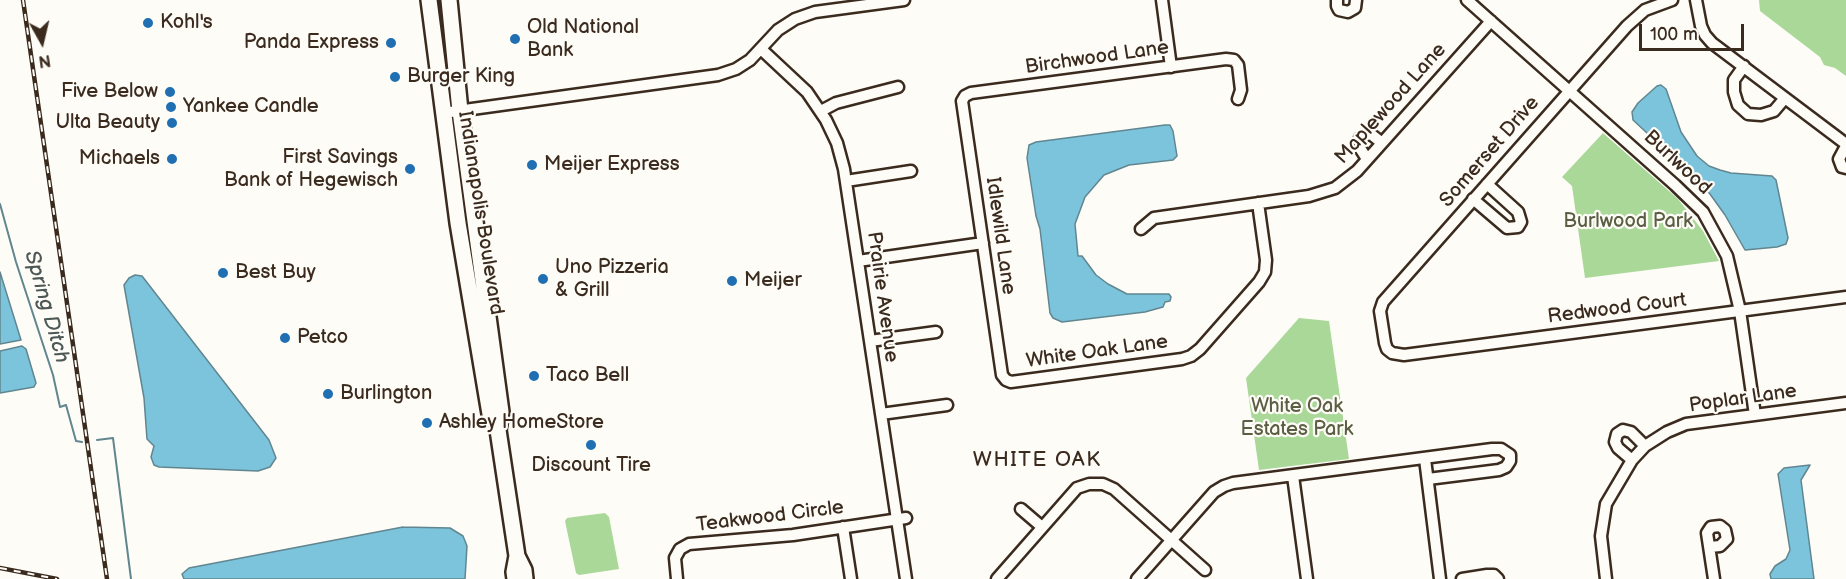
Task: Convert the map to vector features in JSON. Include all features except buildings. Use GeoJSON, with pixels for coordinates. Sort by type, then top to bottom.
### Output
{"type":"FeatureCollection","features":[{"type":"Feature","properties":{"kind":"highway","name":"Indianapolis Boulevard"},"geometry":{"type":"LineString","coordinates":[[429,0],[458,223],[490,414],[498,430],[517,556],[524,570],[525,579]]}},
{"type":"Feature","properties":{"kind":"highway","name":"Indianapolis Boulevard"},"geometry":{"type":"LineString","coordinates":[[449,0],[460,111],[501,412],[498,430]]}},
{"type":"Feature","properties":{"kind":"highway","name":"Indianapolis Boulevard"},"geometry":{"type":"LineString","coordinates":[[515,579],[517,556]]}},
{"type":"Feature","properties":{"kind":"street"},"geometry":{"type":"LineString","coordinates":[[443,113],[718,75],[736,69],[750,60],[778,30],[795,19],[841,4],[904,0]]}},
{"type":"Feature","properties":{"kind":"street"},"geometry":{"type":"LineString","coordinates":[[1162,0],[1171,66]]}},
{"type":"Feature","properties":{"kind":"street"},"geometry":{"type":"LineString","coordinates":[[1337,0],[1339,10],[1348,12],[1355,8],[1356,0]]}},
{"type":"Feature","properties":{"kind":"street","name":"Burlwood"},"geometry":{"type":"LineString","coordinates":[[1467,0],[1703,212],[1727,256],[1740,311],[1755,415]]}},
{"type":"Feature","properties":{"kind":"street","name":"Somerset Drive"},"geometry":{"type":"LineString","coordinates":[[1392,353],[1385,343],[1380,311],[1383,302],[1626,26],[1645,10],[1672,0]]}},
{"type":"Feature","properties":{"kind":"street"},"geometry":{"type":"LineString","coordinates":[[1696,0],[1705,35],[1846,145],[1839,159],[1842,167],[1846,168]]}},
{"type":"Feature","properties":{"kind":"street","name":"Maplewood Lane"},"geometry":{"type":"LineString","coordinates":[[1141,229],[1154,218],[1309,196],[1322,193],[1340,184],[1382,143],[1491,21]]}},
{"type":"Feature","properties":{"kind":"street","name":"Prairie Avenue"},"geometry":{"type":"LineString","coordinates":[[760,49],[807,92],[837,143],[846,181],[881,414],[901,519],[906,579]]}},
{"type":"Feature","properties":{"kind":"street","name":"Birchwood Lane"},"geometry":{"type":"LineString","coordinates":[[965,96],[971,93],[1226,59],[1234,60],[1238,65],[1241,90],[1238,99]]}},
{"type":"Feature","properties":{"kind":"street"},"geometry":{"type":"LineString","coordinates":[[1744,66],[1734,80],[1734,93],[1738,105],[1748,114],[1761,115],[1774,111],[1785,98]]}},
{"type":"Feature","properties":{"kind":"street"},"geometry":{"type":"LineString","coordinates":[[820,111],[836,103],[898,87]]}},
{"type":"Feature","properties":{"kind":"street","name":"Idlewild Lane"},"geometry":{"type":"LineString","coordinates":[[965,96],[962,101],[982,243],[1002,375],[1006,380]]}},
{"type":"Feature","properties":{"kind":"street"},"geometry":{"type":"LineString","coordinates":[[1367,159],[1360,148],[1360,138],[1366,134],[1372,135],[1382,143]]}},
{"type":"Feature","properties":{"kind":"street"},"geometry":{"type":"LineString","coordinates":[[846,181],[911,171]]}},
{"type":"Feature","properties":{"kind":"street"},"geometry":{"type":"LineString","coordinates":[[1473,199],[1507,228],[1518,227],[1521,222],[1518,212],[1486,184]]}},
{"type":"Feature","properties":{"kind":"street","name":"White Oak Lane"},"geometry":{"type":"LineString","coordinates":[[1006,380],[1011,382],[1191,356],[1245,299],[1265,272],[1266,260],[1258,203]]}},
{"type":"Feature","properties":{"kind":"street"},"geometry":{"type":"LineString","coordinates":[[858,261],[982,243]]}},
{"type":"Feature","properties":{"kind":"street","name":"Redwood Court"},"geometry":{"type":"LineString","coordinates":[[1392,353],[1404,355],[1846,297]]}},
{"type":"Feature","properties":{"kind":"street"},"geometry":{"type":"LineString","coordinates":[[870,341],[936,332]]}},
{"type":"Feature","properties":{"kind":"street","name":"Poplar Lane"},"geometry":{"type":"LineString","coordinates":[[1606,579],[1601,536],[1606,504],[1632,460],[1645,446],[1667,432],[1686,424],[1846,403]]}},
{"type":"Feature","properties":{"kind":"street"},"geometry":{"type":"LineString","coordinates":[[881,414],[947,405]]}},
{"type":"Feature","properties":{"kind":"street"},"geometry":{"type":"LineString","coordinates":[[1632,460],[1618,448],[1615,442],[1617,434],[1623,430],[1631,432],[1645,446]]}},
{"type":"Feature","properties":{"kind":"street"},"geometry":{"type":"LineString","coordinates":[[1137,579],[1214,492],[1233,483],[1501,449],[1510,455],[1510,461],[1506,467],[1499,470],[1428,478]]}},
{"type":"Feature","properties":{"kind":"street"},"geometry":{"type":"LineString","coordinates":[[1425,459],[1440,579]]}},
{"type":"Feature","properties":{"kind":"street"},"geometry":{"type":"LineString","coordinates":[[1293,476],[1307,579]]}},
{"type":"Feature","properties":{"kind":"street"},"geometry":{"type":"LineString","coordinates":[[997,579],[1077,488],[1089,484],[1103,484],[1114,489],[1205,570]]}},
{"type":"Feature","properties":{"kind":"street"},"geometry":{"type":"LineString","coordinates":[[1021,509],[1042,527]]}},
{"type":"Feature","properties":{"kind":"street","name":"Teakwood Circle"},"geometry":{"type":"LineString","coordinates":[[677,579],[675,558],[680,549],[689,544],[793,535],[901,519]]}},
{"type":"Feature","properties":{"kind":"street"},"geometry":{"type":"LineString","coordinates":[[843,527],[851,579]]}},
{"type":"Feature","properties":{"kind":"street"},"geometry":{"type":"LineString","coordinates":[[1710,547],[1714,579]]}},
{"type":"Feature","properties":{"kind":"street"},"geometry":{"type":"LineString","coordinates":[[1462,579],[1487,575],[1498,579]]}},
{"type":"Feature","properties":{"kind":"green space"},"geometry":{"type":"Polygon","coordinates":[[[1759,0],[1846,0],[1846,76],[1835,68],[1824,65],[1820,57],[1760,11],[1759,0]]]}},
{"type":"Feature","properties":{"kind":"green space","name":"Burlwood Park"},"geometry":{"type":"Polygon","coordinates":[[[1603,133],[1678,199],[1703,231],[1719,261],[1585,278],[1572,186],[1562,177],[1603,133]]]}},
{"type":"Feature","properties":{"kind":"green space","name":"White Oak Estates Park"},"geometry":{"type":"Polygon","coordinates":[[[1299,318],[1329,321],[1349,459],[1259,470],[1246,378],[1299,318]]]}},
{"type":"Feature","properties":{"kind":"green space"},"geometry":{"type":"Polygon","coordinates":[[[605,513],[609,517],[619,569],[579,575],[576,573],[565,521],[567,518],[605,513]]]}},
{"type":"Feature","properties":{"kind":"water"},"geometry":{"type":"Polygon","coordinates":[[[1661,85],[1666,89],[1681,132],[1697,156],[1709,166],[1731,173],[1772,176],[1776,180],[1788,238],[1786,244],[1745,250],[1710,194],[1633,120],[1632,112],[1638,103],[1661,85]]]}},
{"type":"Feature","properties":{"kind":"water"},"geometry":{"type":"Polygon","coordinates":[[[1170,125],[1173,131],[1177,156],[1173,160],[1129,165],[1104,175],[1085,197],[1075,224],[1078,256],[1082,256],[1096,275],[1127,294],[1169,294],[1170,301],[1165,302],[1163,307],[1145,312],[1062,322],[1053,318],[1050,313],[1040,229],[1027,158],[1029,145],[1036,142],[1170,125]]]}},
{"type":"Feature","properties":{"kind":"water"},"geometry":{"type":"Polygon","coordinates":[[[0,272],[21,340],[0,344],[0,272]]]}},
{"type":"Feature","properties":{"kind":"water"},"geometry":{"type":"Polygon","coordinates":[[[135,275],[142,276],[269,440],[276,458],[270,467],[258,471],[154,465],[151,457],[154,446],[147,439],[144,398],[124,285],[129,278],[135,275]]]}},
{"type":"Feature","properties":{"kind":"water"},"geometry":{"type":"Polygon","coordinates":[[[22,346],[26,349],[36,383],[34,387],[0,393],[0,351],[22,346]]]}},
{"type":"Feature","properties":{"kind":"water"},"geometry":{"type":"Polygon","coordinates":[[[1810,465],[1801,480],[1814,579],[1771,579],[1770,574],[1775,566],[1786,559],[1790,550],[1778,474],[1784,468],[1810,465]]]}},
{"type":"Feature","properties":{"kind":"water"},"geometry":{"type":"Polygon","coordinates":[[[403,527],[450,528],[463,536],[467,546],[465,579],[184,579],[182,574],[189,568],[403,527]]]}},
{"type":"Feature","properties":{"kind":"waterway","name":"Spring Ditch"},"geometry":{"type":"LineString","coordinates":[[0,204],[16,262],[53,375],[60,407],[66,405],[76,441],[82,442]]}},
{"type":"Feature","properties":{"kind":"waterway","name":"Spring Ditch"},"geometry":{"type":"LineString","coordinates":[[97,440],[113,438],[131,579]]}},
{"type":"Feature","properties":{"kind":"railway"},"geometry":{"type":"LineString","coordinates":[[23,0],[107,579]]}},
{"type":"Feature","properties":{"kind":"railway"},"geometry":{"type":"LineString","coordinates":[[0,568],[57,579]]}},
{"type":"Feature","properties":{"kind":"place","name":"Kohl's"},"geometry":{"type":"Point","coordinates":[148,23]}},
{"type":"Feature","properties":{"kind":"place","name":"Old National Bank"},"geometry":{"type":"Point","coordinates":[515,39]}},
{"type":"Feature","properties":{"kind":"place","name":"Panda Express"},"geometry":{"type":"Point","coordinates":[391,43]}},
{"type":"Feature","properties":{"kind":"place","name":"Burger King"},"geometry":{"type":"Point","coordinates":[395,77]}},
{"type":"Feature","properties":{"kind":"place","name":"Five Below"},"geometry":{"type":"Point","coordinates":[170,92]}},
{"type":"Feature","properties":{"kind":"place","name":"Yankee Candle"},"geometry":{"type":"Point","coordinates":[171,107]}},
{"type":"Feature","properties":{"kind":"place","name":"Ulta Beauty"},"geometry":{"type":"Point","coordinates":[172,123]}},
{"type":"Feature","properties":{"kind":"place","name":"Michaels"},"geometry":{"type":"Point","coordinates":[172,159]}},
{"type":"Feature","properties":{"kind":"place","name":"Meijer Express"},"geometry":{"type":"Point","coordinates":[532,165]}},
{"type":"Feature","properties":{"kind":"place","name":"First Savings Bank of Hegewisch"},"geometry":{"type":"Point","coordinates":[410,169]}},
{"type":"Feature","properties":{"kind":"place","name":"Best Buy"},"geometry":{"type":"Point","coordinates":[223,273]}},
{"type":"Feature","properties":{"kind":"place","name":"Uno Pizzeria & Grill"},"geometry":{"type":"Point","coordinates":[543,279]}},
{"type":"Feature","properties":{"kind":"place","name":"Meijer"},"geometry":{"type":"Point","coordinates":[732,281]}},
{"type":"Feature","properties":{"kind":"place","name":"Petco"},"geometry":{"type":"Point","coordinates":[285,338]}},
{"type":"Feature","properties":{"kind":"place","name":"Taco Bell"},"geometry":{"type":"Point","coordinates":[534,376]}},
{"type":"Feature","properties":{"kind":"place","name":"Burlington"},"geometry":{"type":"Point","coordinates":[328,394]}},
{"type":"Feature","properties":{"kind":"place","name":"Ashley HomeStore"},"geometry":{"type":"Point","coordinates":[427,423]}},
{"type":"Feature","properties":{"kind":"place","name":"Discount Tire"},"geometry":{"type":"Point","coordinates":[591,445]}},
{"type":"Feature","properties":{"kind":"district","name":"WHITE OAK"},"geometry":{"type":"Point","coordinates":[1037,461]}}]}
